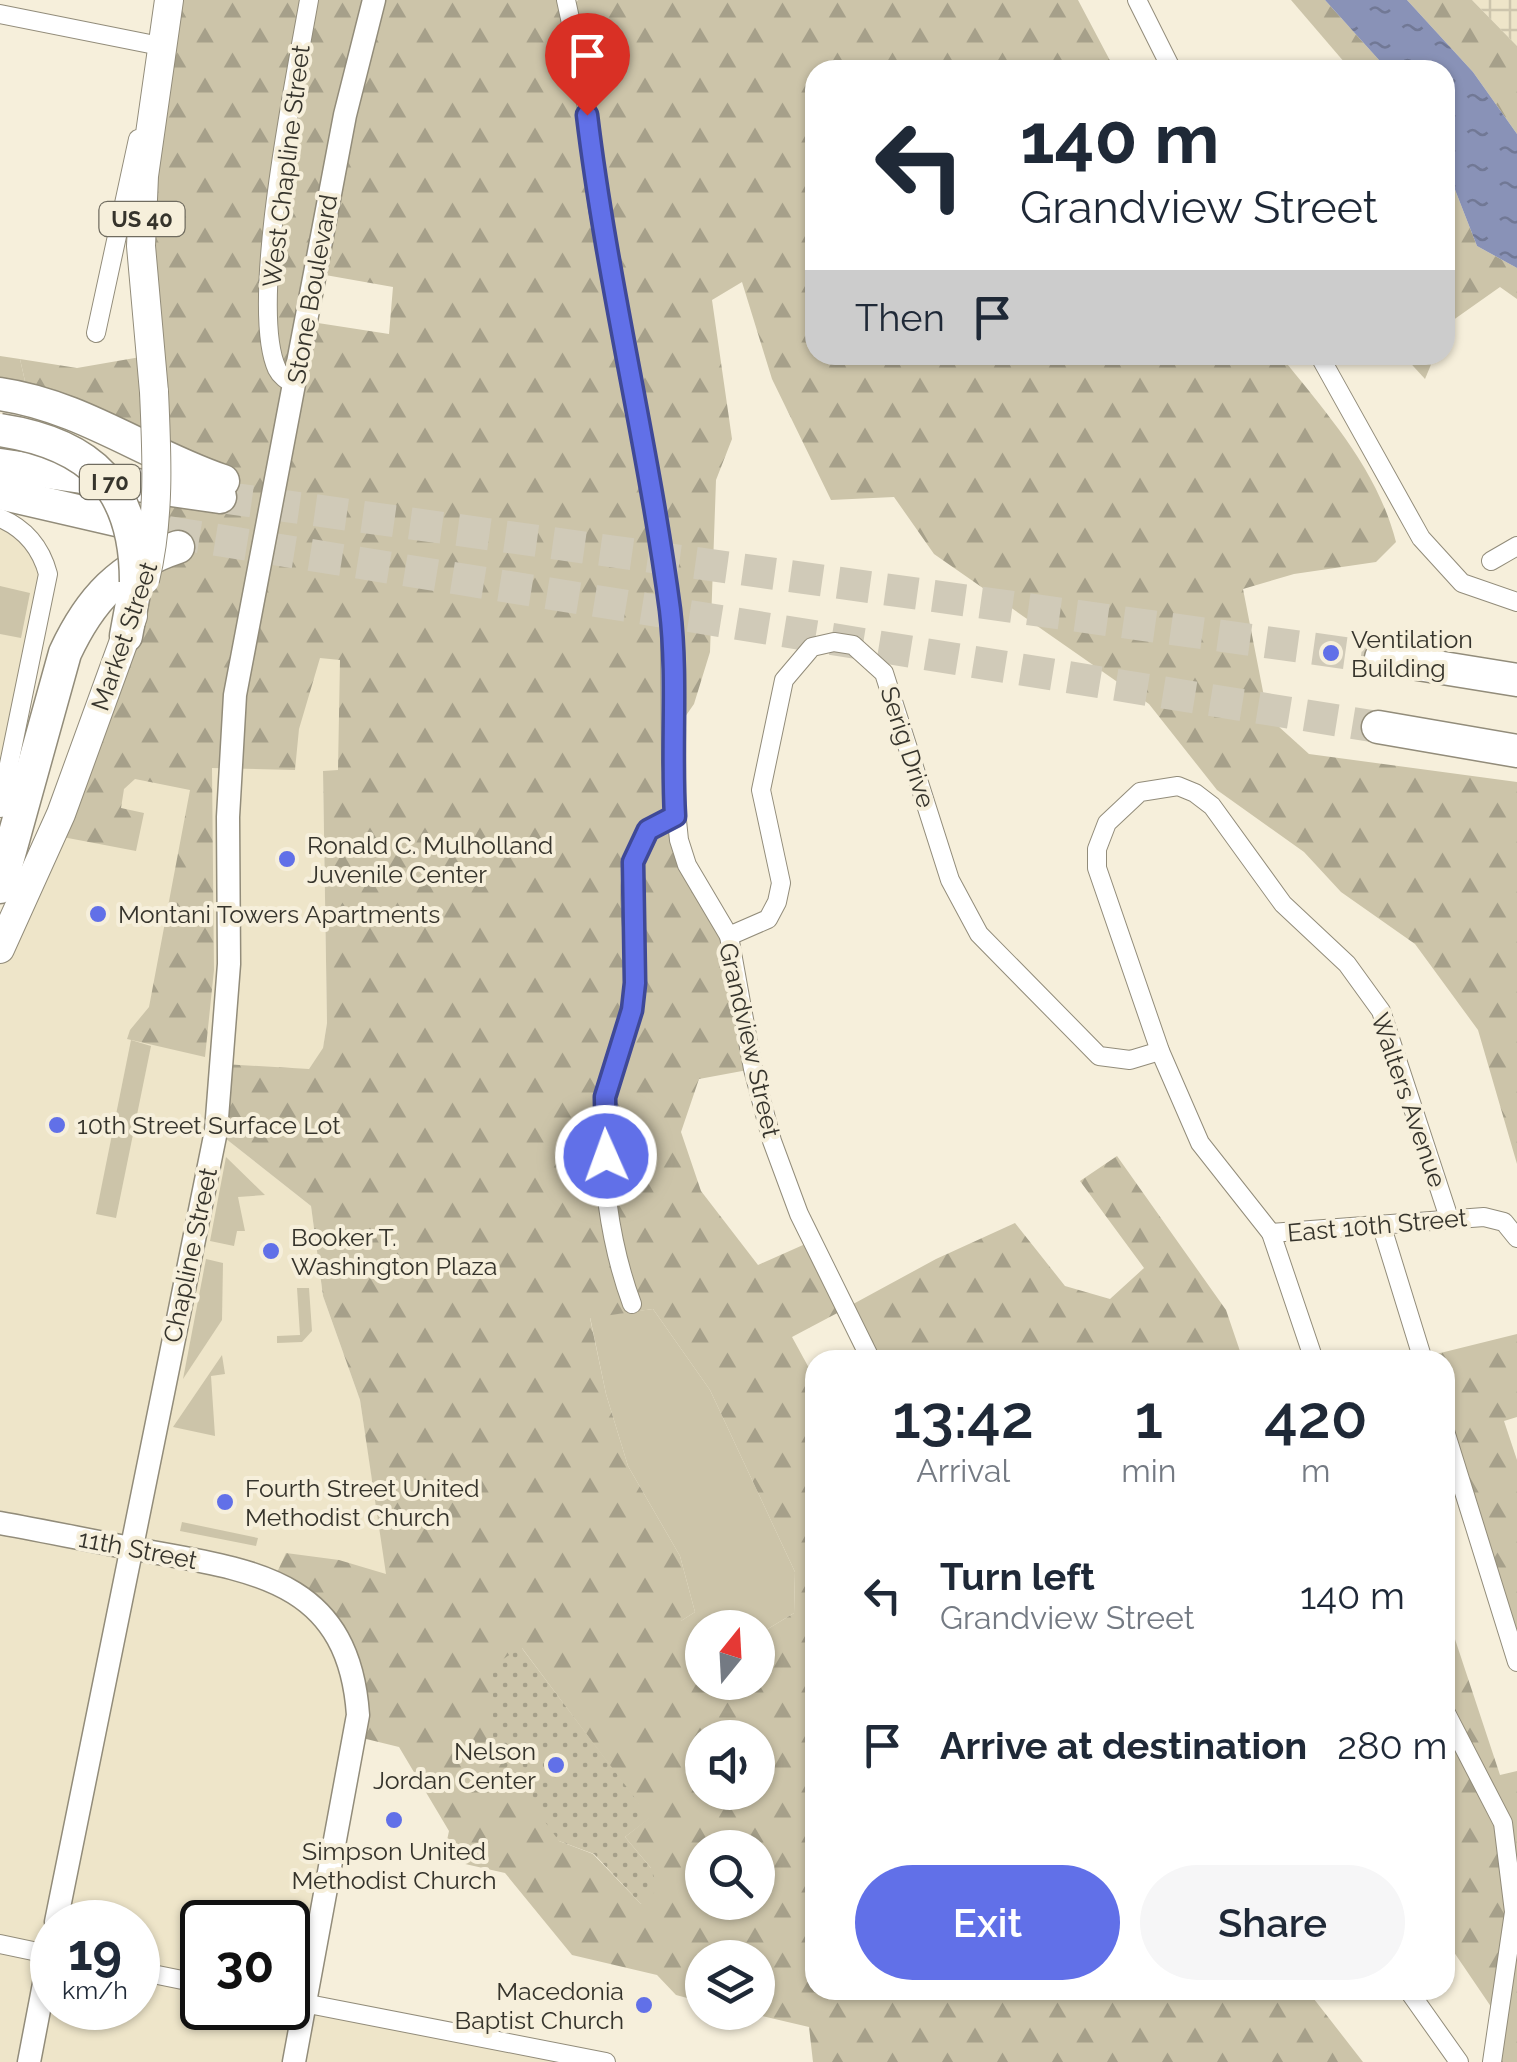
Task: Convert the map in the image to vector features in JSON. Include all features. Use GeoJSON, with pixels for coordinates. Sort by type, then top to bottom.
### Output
{"type":"FeatureCollection","features":[{"type":"Feature","properties":{"kind":"highway","name":"I 70"},"geometry":{"type":"LineString","coordinates":[[0,394],[73,412],[222,489],[0,465]]}},
{"type":"Feature","properties":{"kind":"highway"},"geometry":{"type":"LineString","coordinates":[[0,430],[64,447],[107,480],[134,530],[141,581],[126,636]]}},
{"type":"Feature","properties":{"kind":"highway","name":"I 70"},"geometry":{"type":"LineString","coordinates":[[0,493],[173,540],[126,570],[81,618],[65,653],[0,887]]}},
{"type":"Feature","properties":{"kind":"highway"},"geometry":{"type":"LineString","coordinates":[[1381,658],[1517,680]]}},
{"type":"Feature","properties":{"kind":"highway"},"geometry":{"type":"LineString","coordinates":[[1517,735],[1378,727],[1517,751]]}},
{"type":"Feature","properties":{"kind":"main road","name":"Market Street"},"geometry":{"type":"LineString","coordinates":[[141,581],[155,539],[158,460],[140,246],[159,56],[169,0]]}},
{"type":"Feature","properties":{"kind":"main road","name":"Market Street"},"geometry":{"type":"LineString","coordinates":[[0,949],[61,814],[126,636]]}},
{"type":"Feature","properties":{"kind":"street","name":"West Chapline Street"},"geometry":{"type":"LineString","coordinates":[[294,384],[277,369],[272,347],[270,272],[309,0]]}},
{"type":"Feature","properties":{"kind":"street","name":"Stone Boulevard"},"geometry":{"type":"LineString","coordinates":[[259,580],[344,115],[374,0]]}},
{"type":"Feature","properties":{"kind":"street","name":"Grandview Street"},"geometry":{"type":"LineString","coordinates":[[566,0],[584,84],[598,209],[646,452],[670,613],[675,816],[687,865],[728,936],[772,1141],[799,1214],[866,1350]]}},
{"type":"Feature","properties":{"kind":"street"},"geometry":{"type":"LineString","coordinates":[[1137,0],[1167,60]]}},
{"type":"Feature","properties":{"kind":"street"},"geometry":{"type":"LineString","coordinates":[[0,14],[159,56]]}},
{"type":"Feature","properties":{"kind":"street","name":"Market Street"},"geometry":{"type":"LineString","coordinates":[[96,332],[124,190],[159,56]]}},
{"type":"Feature","properties":{"kind":"street"},"geometry":{"type":"LineString","coordinates":[[1325,365],[1421,538],[1462,583],[1517,602]]}},
{"type":"Feature","properties":{"kind":"street"},"geometry":{"type":"LineString","coordinates":[[0,518],[24,532],[42,553],[48,574],[0,808]]}},
{"type":"Feature","properties":{"kind":"street"},"geometry":{"type":"LineString","coordinates":[[1491,561],[1517,546]]}},
{"type":"Feature","properties":{"kind":"street","name":"Chapline Street"},"geometry":{"type":"LineString","coordinates":[[60,1900],[216,1131],[229,964],[230,748],[235,696],[259,580]]}},
{"type":"Feature","properties":{"kind":"street","name":"Serig Drive"},"geometry":{"type":"LineString","coordinates":[[728,936],[768,919],[778,902],[781,883],[761,790],[784,680],[798,658],[812,647],[834,642],[854,645],[884,673],[950,880],[979,934],[1099,1056],[1130,1060],[1160,1051]]}},
{"type":"Feature","properties":{"kind":"street","name":"Walters Avenue"},"geometry":{"type":"LineString","coordinates":[[1311,1350],[1271,1233],[1200,1143],[1160,1051],[1100,881],[1097,849],[1106,823],[1123,804],[1140,792],[1178,786],[1212,806],[1284,904],[1368,988],[1381,1011],[1449,1218]]}},
{"type":"Feature","properties":{"kind":"street"},"geometry":{"type":"LineString","coordinates":[[632,1304],[610,1232],[605,1097],[633,996],[633,862],[648,830],[675,816]]}},
{"type":"Feature","properties":{"kind":"street","name":"East 10th Street"},"geometry":{"type":"LineString","coordinates":[[1271,1233],[1484,1216],[1504,1222],[1517,1238]]}},
{"type":"Feature","properties":{"kind":"street"},"geometry":{"type":"LineString","coordinates":[[1381,1224],[1420,1350]]}},
{"type":"Feature","properties":{"kind":"street"},"geometry":{"type":"LineString","coordinates":[[1455,1463],[1517,1662]]}},
{"type":"Feature","properties":{"kind":"street","name":"11th Street"},"geometry":{"type":"LineString","coordinates":[[0,1522],[246,1570],[293,1589],[328,1623],[350,1664],[357,1700],[356,1725],[310,1937]]}},
{"type":"Feature","properties":{"kind":"street"},"geometry":{"type":"LineString","coordinates":[[1455,1729],[1503,1822],[1514,1912],[1492,2062]]}},
{"type":"Feature","properties":{"kind":"street"},"geometry":{"type":"LineString","coordinates":[[0,1944],[30,1947]]}},
{"type":"Feature","properties":{"kind":"street"},"geometry":{"type":"LineString","coordinates":[[1415,2000],[1459,2062]]}},
{"type":"Feature","properties":{"kind":"street"},"geometry":{"type":"LineString","coordinates":[[310,2005],[541,2055],[606,2062]]}},
{"type":"Feature","properties":{"kind":"street"},"geometry":{"type":"LineString","coordinates":[[29,2062],[36,2030]]}},
{"type":"Feature","properties":{"kind":"street"},"geometry":{"type":"LineString","coordinates":[[294,2062],[295,2030]]}},
{"type":"Feature","properties":{"kind":"shaded area"},"geometry":{"type":"Polygon","coordinates":[[[1472,0],[1517,0],[1517,46],[1472,0]]]}},
{"type":"Feature","properties":{"kind":"shaded area"},"geometry":{"type":"Polygon","coordinates":[[[0,518],[11,523],[48,574],[0,808],[0,518]]]}},
{"type":"Feature","properties":{"kind":"shaded area"},"geometry":{"type":"Polygon","coordinates":[[[350,539],[338,771],[323,771],[327,1023],[323,1049],[309,1069],[216,1131],[311,1206],[323,1296],[360,1400],[388,1582],[354,1681],[310,1976],[310,1900],[180,1900],[180,2030],[310,2030],[310,2004],[606,2062],[0,2062],[0,949],[88,780],[350,539]]]}},
{"type":"Feature","properties":{"kind":"green space"},"geometry":{"type":"Polygon","coordinates":[[[169,0],[566,0],[569,11],[578,0],[1078,0],[1110,60],[805,60],[805,365],[1288,365],[1363,466],[1396,542],[1376,562],[1294,574],[1243,589],[1268,717],[1309,754],[1517,782],[1517,1164],[1478,1030],[1415,944],[1341,892],[1304,852],[1217,790],[1149,704],[934,554],[894,497],[831,500],[772,379],[742,282],[712,300],[732,439],[716,480],[710,652],[694,704],[671,737],[679,840],[729,936],[753,1069],[699,1079],[681,1132],[701,1191],[758,1265],[812,1241],[844,1309],[936,1259],[1015,1223],[1065,1286],[1110,1299],[1144,1268],[1080,1181],[1117,1156],[1226,1310],[1240,1350],[865,1350],[843,1310],[792,1337],[805,1361],[805,2000],[1315,2000],[1363,2062],[813,2062],[809,2027],[775,2019],[775,1940],[685,1940],[685,1997],[676,1995],[657,1975],[572,1955],[505,1873],[443,1859],[449,1831],[399,1747],[354,1736],[350,1664],[274,1579],[286,1553],[339,1560],[386,1574],[360,1400],[323,1296],[311,1206],[216,1131],[223,1064],[309,1069],[323,1048],[327,1023],[323,771],[338,770],[340,660],[320,658],[299,729],[295,770],[212,768],[214,970],[205,1057],[127,1039],[149,1007],[190,790],[135,779],[124,789],[121,808],[144,813],[136,851],[52,835],[126,636],[159,460],[29,399],[20,359],[77,368],[152,355],[144,297],[169,0]],[[314,273],[305,321],[389,334],[393,287],[314,273]],[[653,1309],[590,1318],[606,1394],[628,1466],[680,1556],[694,1610],[685,1610],[681,1621],[685,1627],[685,1700],[775,1700],[775,1625],[794,1613],[795,1572],[710,1390],[653,1309]],[[522,1648],[559,1841],[593,1854],[641,1904],[651,1868],[625,1837],[649,1818],[522,1648]]]}},
{"type":"Feature","properties":{"kind":"green space"},"geometry":{"type":"Polygon","coordinates":[[[1291,0],[1325,0],[1379,60],[1342,60],[1291,0]]]}},
{"type":"Feature","properties":{"kind":"green space"},"geometry":{"type":"Polygon","coordinates":[[[1407,0],[1472,0],[1517,46],[1517,134],[1473,72],[1407,0]]]}},
{"type":"Feature","properties":{"kind":"green space"},"geometry":{"type":"Polygon","coordinates":[[[1455,190],[1477,246],[1517,268],[1517,299],[1500,287],[1455,319],[1455,190]]]}},
{"type":"Feature","properties":{"kind":"green space"},"geometry":{"type":"Polygon","coordinates":[[[0,356],[20,359],[29,399],[0,394],[0,356]]]}},
{"type":"Feature","properties":{"kind":"green space"},"geometry":{"type":"Polygon","coordinates":[[[1412,365],[1431,365],[1425,379],[1412,365]]]}},
{"type":"Feature","properties":{"kind":"green space"},"geometry":{"type":"Polygon","coordinates":[[[0,586],[30,593],[21,638],[0,634],[0,586]]]}},
{"type":"Feature","properties":{"kind":"green space"},"geometry":{"type":"Polygon","coordinates":[[[131,1040],[151,1046],[116,1218],[96,1214],[131,1040]]]}},
{"type":"Feature","properties":{"kind":"green space"},"geometry":{"type":"Polygon","coordinates":[[[226,1157],[265,1195],[238,1197],[245,1231],[237,1231],[234,1246],[210,1241],[226,1157]]]}},
{"type":"Feature","properties":{"kind":"green space"},"geometry":{"type":"Polygon","coordinates":[[[206,1259],[223,1263],[222,1320],[183,1379],[206,1259]]]}},
{"type":"Feature","properties":{"kind":"green space"},"geometry":{"type":"Polygon","coordinates":[[[297,1288],[309,1288],[312,1331],[302,1342],[277,1343],[277,1336],[300,1335],[297,1288]]]}},
{"type":"Feature","properties":{"kind":"green space"},"geometry":{"type":"Polygon","coordinates":[[[653,1309],[710,1390],[795,1572],[794,1613],[775,1625],[775,1610],[694,1610],[680,1556],[628,1466],[606,1394],[590,1317],[653,1309]]]}},
{"type":"Feature","properties":{"kind":"green space"},"geometry":{"type":"Polygon","coordinates":[[[1517,1334],[1517,1417],[1504,1421],[1517,1460],[1517,1662],[1455,1463],[1452,1350],[1517,1334]]]}},
{"type":"Feature","properties":{"kind":"green space"},"geometry":{"type":"Polygon","coordinates":[[[222,1355],[225,1374],[211,1376],[215,1436],[173,1427],[222,1355]]]}},
{"type":"Feature","properties":{"kind":"green space"},"geometry":{"type":"Polygon","coordinates":[[[182,1522],[258,1538],[256,1546],[180,1531],[182,1522]]]}},
{"type":"Feature","properties":{"kind":"green space"},"geometry":{"type":"Polygon","coordinates":[[[685,1618],[685,1662],[640,1647],[685,1618]]]}},
{"type":"Feature","properties":{"kind":"green space"},"geometry":{"type":"Polygon","coordinates":[[[1455,1639],[1500,1775],[1517,1771],[1517,2062],[1492,2062],[1498,2017],[1455,1954],[1455,1639]]]}},
{"type":"Feature","properties":{"kind":"green space"},"geometry":{"type":"Polygon","coordinates":[[[521,1647],[650,1818],[625,1837],[651,1868],[658,1889],[641,1904],[594,1854],[559,1841],[493,1750],[493,1666],[521,1647]]]}},
{"type":"Feature","properties":{"kind":"water"},"geometry":{"type":"Polygon","coordinates":[[[1325,0],[1407,0],[1473,72],[1517,134],[1517,268],[1477,246],[1455,190],[1455,60],[1379,60],[1325,0]]]}},
{"type":"Feature","properties":{"kind":"tunnel"},"geometry":{"type":"LineString","coordinates":[[220,497],[1381,658]]}},
{"type":"Feature","properties":{"kind":"tunnel"},"geometry":{"type":"LineString","coordinates":[[168,532],[1378,727]]}},
{"type":"Feature","properties":{"kind":"place","name":"Ventilation Building"},"geometry":{"type":"Point","coordinates":[1331,653]}},
{"type":"Feature","properties":{"kind":"place","name":"Ronald C. Mulholland Juvenile Center"},"geometry":{"type":"Point","coordinates":[287,859]}},
{"type":"Feature","properties":{"kind":"place","name":"Montani Towers Apartments"},"geometry":{"type":"Point","coordinates":[98,914]}},
{"type":"Feature","properties":{"kind":"place","name":"10th Street Surface Lot"},"geometry":{"type":"Point","coordinates":[57,1125]}},
{"type":"Feature","properties":{"kind":"place","name":"Booker T. Washington Plaza"},"geometry":{"type":"Point","coordinates":[271,1251]}},
{"type":"Feature","properties":{"kind":"place","name":"Fourth Street United Methodist Church"},"geometry":{"type":"Point","coordinates":[225,1502]}},
{"type":"Feature","properties":{"kind":"place","name":"Nelson Jordan Center"},"geometry":{"type":"Point","coordinates":[556,1765]}},
{"type":"Feature","properties":{"kind":"place","name":"Simpson United Methodist Church"},"geometry":{"type":"Point","coordinates":[394,1820]}},
{"type":"Feature","properties":{"kind":"place","name":"Macedonia Baptist Church"},"geometry":{"type":"Point","coordinates":[644,2005]}},
{"type":"Feature","properties":{"kind":"route"},"geometry":{"type":"LineString","coordinates":[[587,115],[598,209],[646,452],[670,613],[675,816],[648,830],[633,862],[635,983],[632,1010],[605,1097],[606,1156]]}}]}
